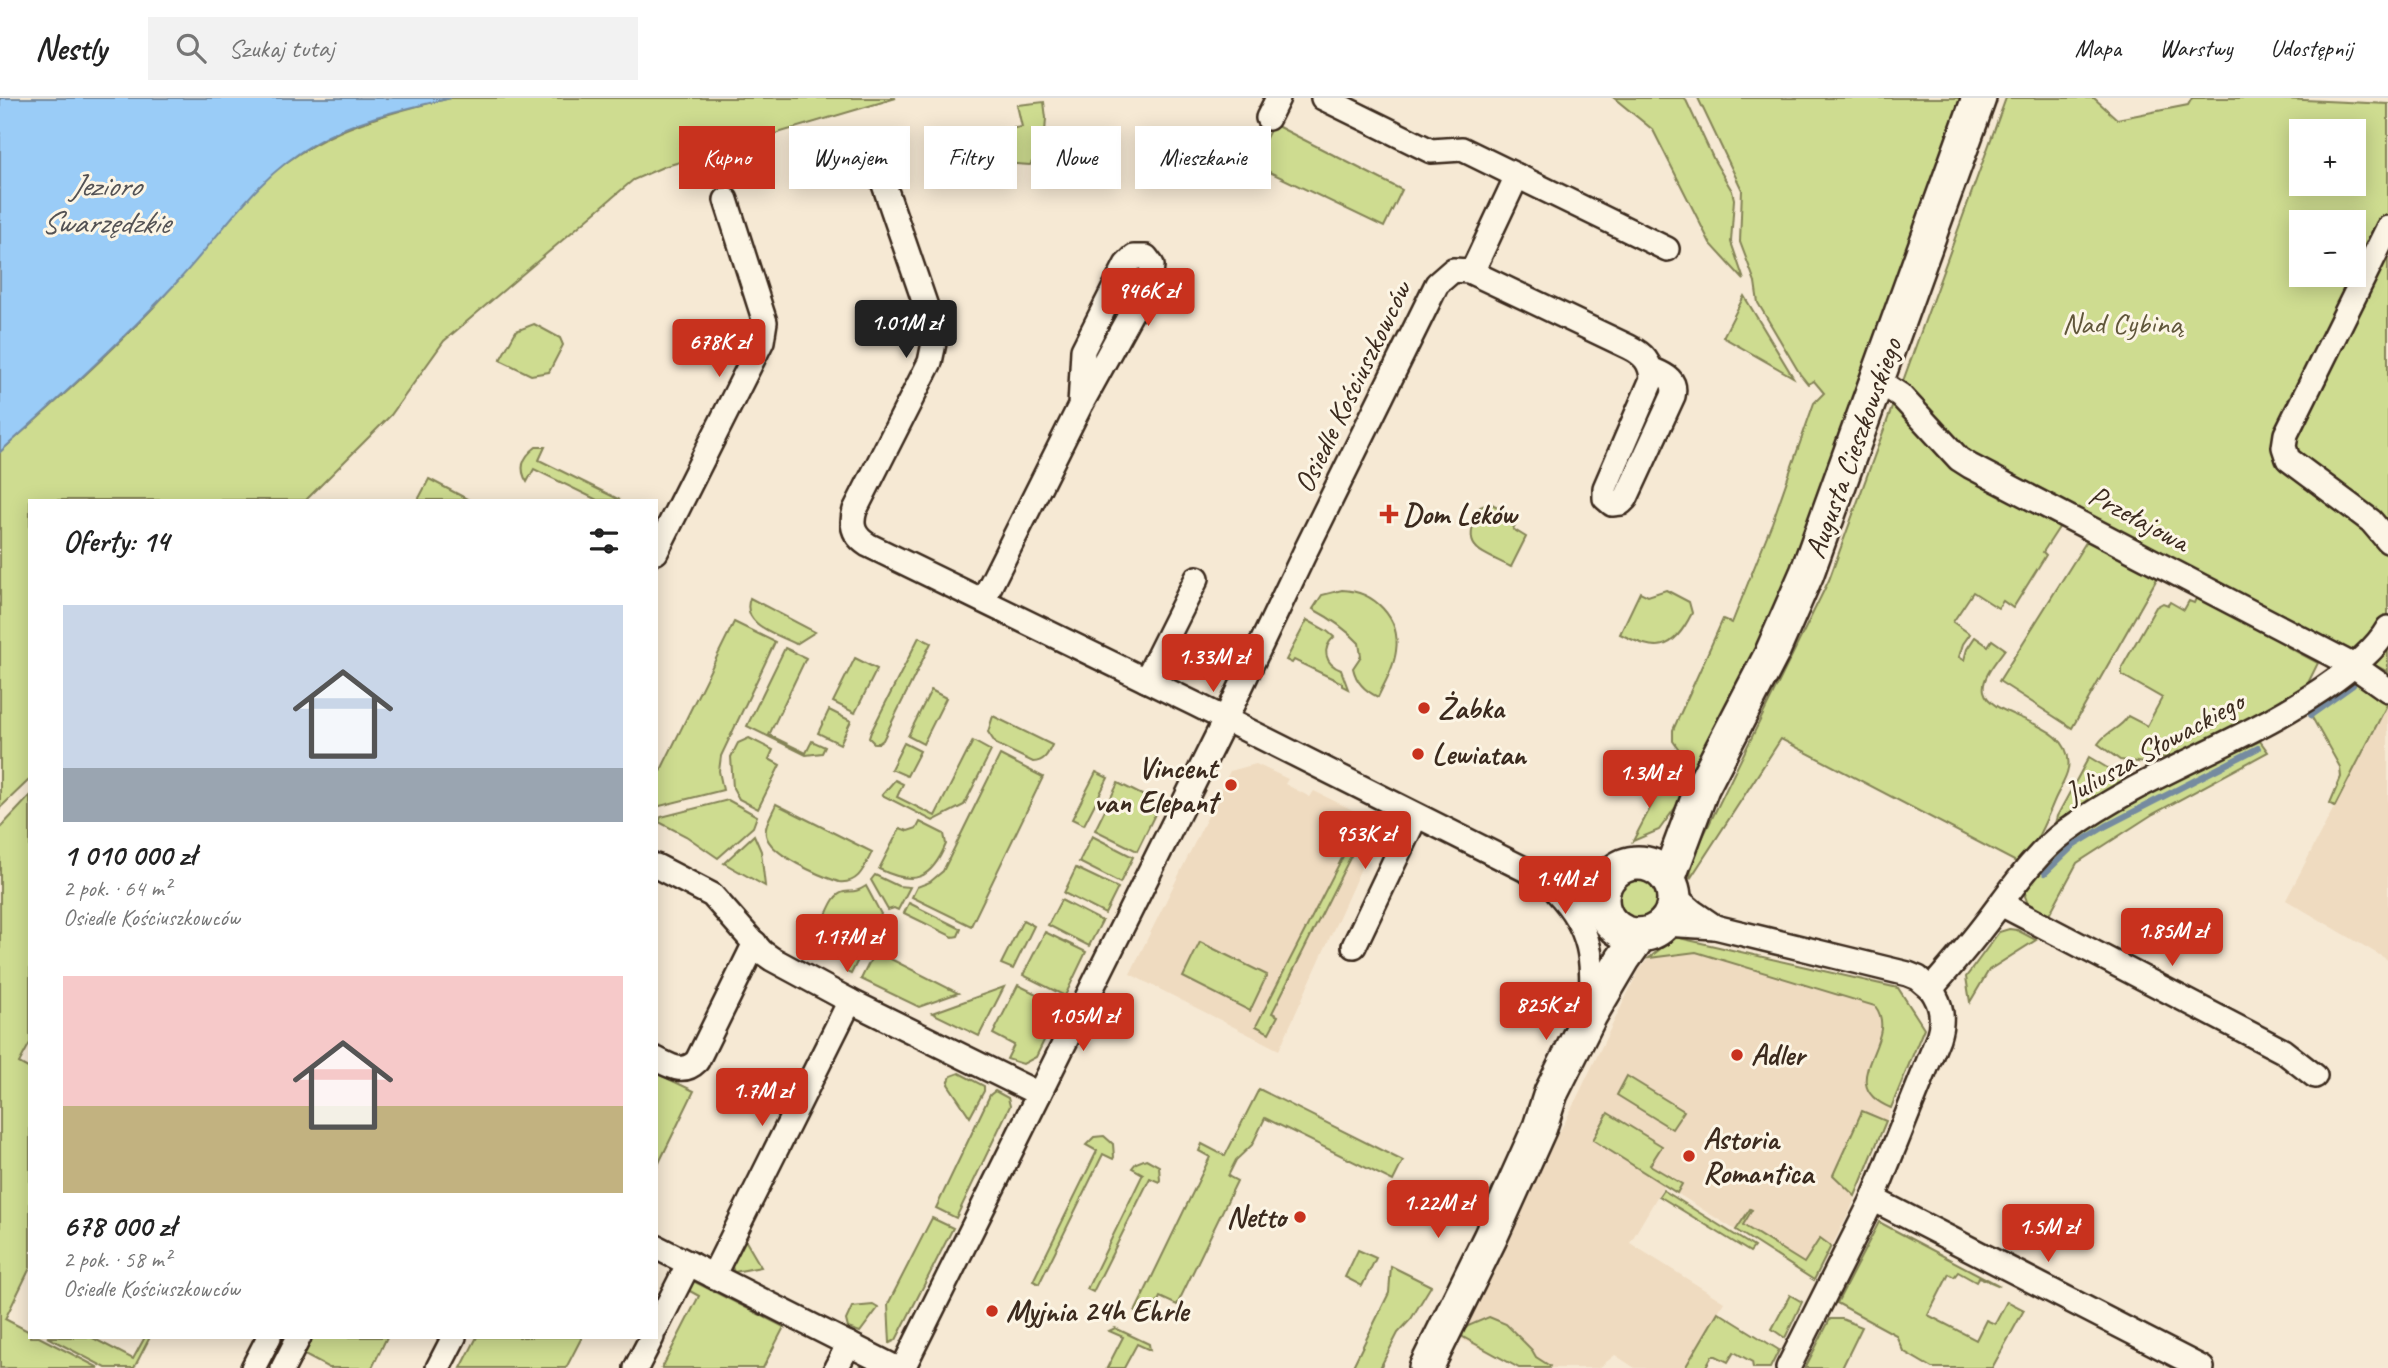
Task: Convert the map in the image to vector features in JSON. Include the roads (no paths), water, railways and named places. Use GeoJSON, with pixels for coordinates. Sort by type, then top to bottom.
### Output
{"type":"FeatureCollection","features":[{"type":"Feature","properties":{"kind":"street"},"geometry":{"type":"LineString","coordinates":[[1323,98],[1431,151],[1460,148],[1667,249]]}},
{"type":"Feature","properties":{"kind":"street","name":"Augusta Cieszkowskiego"},"geometry":{"type":"LineString","coordinates":[[1426,1368],[1490,1238],[1515,1177],[1540,1127],[1551,1093],[1590,1014],[1623,959],[1662,908],[1702,788],[1729,740],[1793,606],[1823,532],[1979,98]]}},
{"type":"Feature","properties":{"kind":"street"},"geometry":{"type":"LineString","coordinates":[[1517,176],[1472,272],[1629,346],[1645,358],[1651,369],[1651,382],[1605,488],[1605,498],[1612,504],[1621,503],[1626,498],[1674,394],[1675,386],[1670,379],[1651,369]]}},
{"type":"Feature","properties":{"kind":"street"},"geometry":{"type":"LineString","coordinates":[[886,189],[931,321],[934,343],[930,362],[855,510],[853,530],[868,545],[1146,680],[1546,880],[1606,916],[1620,931],[1662,908],[1693,912],[1716,927],[1908,974],[1918,978],[1931,989],[1940,1006],[1940,1031],[1872,1199],[1788,1368]]}},
{"type":"Feature","properties":{"kind":"street"},"geometry":{"type":"LineString","coordinates":[[658,548],[762,341],[765,322],[726,200]]}},
{"type":"Feature","properties":{"kind":"street"},"geometry":{"type":"LineString","coordinates":[[2388,228],[2286,434],[2284,447],[2288,459],[2371,521],[2388,541]]}},
{"type":"Feature","properties":{"kind":"street"},"geometry":{"type":"LineString","coordinates":[[983,600],[1080,406],[1151,277],[1152,265],[1146,257],[1134,257],[1126,265],[1083,350],[1080,406]]}},
{"type":"Feature","properties":{"kind":"street","name":"Osiedle Kościuszkowców"},"geometry":{"type":"LineString","coordinates":[[1225,720],[1435,289],[1443,277],[1453,270],[1472,272]]}},
{"type":"Feature","properties":{"kind":"street","name":"Przełajowa"},"geometry":{"type":"LineString","coordinates":[[1877,380],[1900,395],[1959,458],[1970,466],[2354,666],[2388,690]]}},
{"type":"Feature","properties":{"kind":"street"},"geometry":{"type":"LineString","coordinates":[[1146,680],[1197,578]]}},
{"type":"Feature","properties":{"kind":"street","name":"Juliusza Słowackiego"},"geometry":{"type":"LineString","coordinates":[[1931,989],[2049,845],[2087,817],[2305,702],[2354,666],[2387,634]]}},
{"type":"Feature","properties":{"kind":"street"},"geometry":{"type":"LineString","coordinates":[[903,1368],[1225,720]]}},
{"type":"Feature","properties":{"kind":"street","name":"Augusta Cieszkowskiego"},"geometry":{"type":"LineString","coordinates":[[1618,869],[1657,841],[1702,788]]}},
{"type":"Feature","properties":{"kind":"street"},"geometry":{"type":"LineString","coordinates":[[1354,946],[1416,816]]}},
{"type":"Feature","properties":{"kind":"street"},"geometry":{"type":"LineString","coordinates":[[1546,880],[1589,883],[1618,869],[1637,863],[1649,864],[1660,870],[1662,908]]}},
{"type":"Feature","properties":{"kind":"street"},"geometry":{"type":"LineString","coordinates":[[658,867],[712,895],[772,959],[850,1001],[1039,1094]]}},
{"type":"Feature","properties":{"kind":"street"},"geometry":{"type":"LineString","coordinates":[[1606,916],[1602,891],[1618,869]]}},
{"type":"Feature","properties":{"kind":"street"},"geometry":{"type":"LineString","coordinates":[[1546,880],[1573,912],[1588,942],[1592,969],[1590,1014]]}},
{"type":"Feature","properties":{"kind":"street"},"geometry":{"type":"LineString","coordinates":[[2001,904],[2283,1051],[2315,1076]]}},
{"type":"Feature","properties":{"kind":"street","name":"Augusta Cieszkowskiego"},"geometry":{"type":"LineString","coordinates":[[1590,1014],[1606,945],[1606,916]]}},
{"type":"Feature","properties":{"kind":"street"},"geometry":{"type":"LineString","coordinates":[[658,1060],[679,1069],[688,1068],[696,1061],[755,943]]}},
{"type":"Feature","properties":{"kind":"street"},"geometry":{"type":"LineString","coordinates":[[713,1276],[850,1001]]}},
{"type":"Feature","properties":{"kind":"street","name":"Augusta Cieszkowskiego"},"geometry":{"type":"LineString","coordinates":[[1405,1368],[1522,1134],[1551,1093]]}},
{"type":"Feature","properties":{"kind":"street"},"geometry":{"type":"LineString","coordinates":[[1872,1199],[2202,1368]]}},
{"type":"Feature","properties":{"kind":"street"},"geometry":{"type":"LineString","coordinates":[[658,1248],[896,1368]]}},
{"type":"Feature","properties":{"kind":"street"},"geometry":{"type":"LineString","coordinates":[[658,1324],[690,1264]]}},
{"type":"Feature","properties":{"kind":"street"},"geometry":{"type":"LineString","coordinates":[[253,1368],[268,1339]]}},
{"type":"Feature","properties":{"kind":"street"},"geometry":{"type":"LineString","coordinates":[[283,1368],[298,1339]]}},
{"type":"Feature","properties":{"kind":"street"},"geometry":{"type":"LineString","coordinates":[[438,1368],[453,1339]]}},
{"type":"Feature","properties":{"kind":"street"},"geometry":{"type":"LineString","coordinates":[[636,1368],[651,1339]]}},
{"type":"Feature","properties":{"kind":"street"},"geometry":{"type":"LineString","coordinates":[[836,1368],[849,1344]]}},
{"type":"Feature","properties":{"kind":"water","name":"Jezioro Swarzędzkie"},"geometry":{"type":"Polygon","coordinates":[[[0,98],[451,98],[399,110],[348,127],[293,157],[240,207],[194,263],[134,326],[0,452],[0,98]]]}},
{"type":"Feature","properties":{"kind":"waterway"},"geometry":{"type":"LineString","coordinates":[[2311,715],[2353,685]]}},
{"type":"Feature","properties":{"kind":"waterway"},"geometry":{"type":"LineString","coordinates":[[2045,873],[2073,846],[2106,826],[2258,748]]}},
{"type":"Feature","properties":{"kind":"place","name":"Dom Leków"},"geometry":{"type":"Point","coordinates":[1389,514]}},
{"type":"Feature","properties":{"kind":"place","name":"Żabka"},"geometry":{"type":"Point","coordinates":[1424,708]}},
{"type":"Feature","properties":{"kind":"place","name":"Lewiatan"},"geometry":{"type":"Point","coordinates":[1418,754]}},
{"type":"Feature","properties":{"kind":"place","name":"Vincent van Elepant"},"geometry":{"type":"Point","coordinates":[1231,785]}},
{"type":"Feature","properties":{"kind":"place","name":"Adler"},"geometry":{"type":"Point","coordinates":[1737,1055]}},
{"type":"Feature","properties":{"kind":"place","name":"Astoria Romantica"},"geometry":{"type":"Point","coordinates":[1689,1156]}},
{"type":"Feature","properties":{"kind":"place","name":"Netto"},"geometry":{"type":"Point","coordinates":[1300,1217]}},
{"type":"Feature","properties":{"kind":"place","name":"Myjnia 24h Ehrle"},"geometry":{"type":"Point","coordinates":[992,1311]}},
{"type":"Feature","properties":{"kind":"park label","name":"Nad Cybiną"},"geometry":{"type":"Point","coordinates":[2122,323]}}]}
